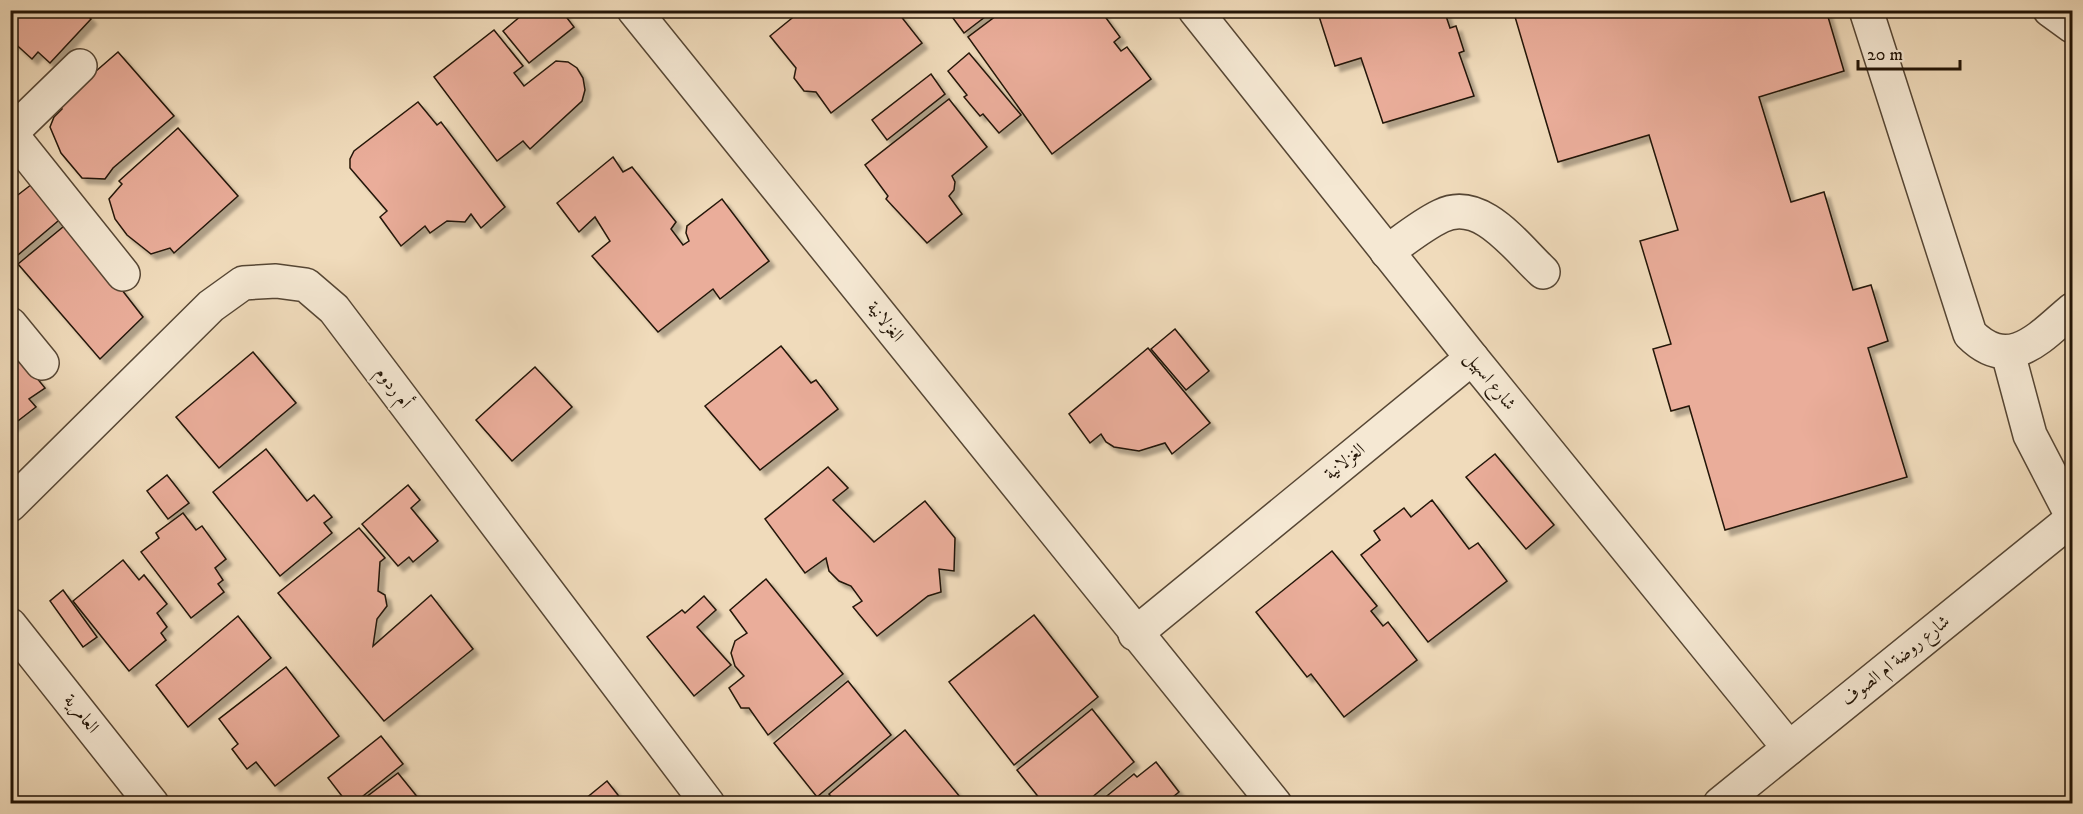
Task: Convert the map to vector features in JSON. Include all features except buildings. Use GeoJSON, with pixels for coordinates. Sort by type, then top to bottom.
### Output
{"type":"FeatureCollection","features":[{"type":"Feature","properties":{"kind":"street","name":"الغزلانية"},"geometry":{"type":"LineString","coordinates":[[634,10],[1275,804]]}},
{"type":"Feature","properties":{"kind":"street","name":"شارع اسهيل"},"geometry":{"type":"LineString","coordinates":[[1195,10],[1472,358],[1789,748]]}},
{"type":"Feature","properties":{"kind":"street"},"geometry":{"type":"LineString","coordinates":[[1866,10],[1970,334],[1980,345],[1993,351],[2008,353],[2028,346],[2073,310]]}},
{"type":"Feature","properties":{"kind":"street"},"geometry":{"type":"LineString","coordinates":[[2050,10],[2073,26]]}},
{"type":"Feature","properties":{"kind":"street"},"geometry":{"type":"LineString","coordinates":[[80,66],[11,134],[123,274]]}},
{"type":"Feature","properties":{"kind":"street"},"geometry":{"type":"LineString","coordinates":[[1387,252],[1442,215],[1464,211],[1486,218],[1543,272]]}},
{"type":"Feature","properties":{"kind":"street","name":"أم ردوم"},"geometry":{"type":"LineString","coordinates":[[10,505],[211,306],[227,294],[243,283],[276,280],[306,285],[334,309],[708,804]]}},
{"type":"Feature","properties":{"kind":"street"},"geometry":{"type":"LineString","coordinates":[[10,324],[42,363]]}},
{"type":"Feature","properties":{"kind":"street"},"geometry":{"type":"LineString","coordinates":[[2008,353],[2030,435],[2073,517]]}},
{"type":"Feature","properties":{"kind":"street","name":"الغزلانية"},"geometry":{"type":"LineString","coordinates":[[1136,634],[1472,358]]}},
{"type":"Feature","properties":{"kind":"street","name":"شارع روضة ام الصوف"},"geometry":{"type":"LineString","coordinates":[[1720,804],[2073,517]]}},
{"type":"Feature","properties":{"kind":"street","name":"العامرية"},"geometry":{"type":"LineString","coordinates":[[10,626],[152,804]]}}]}
